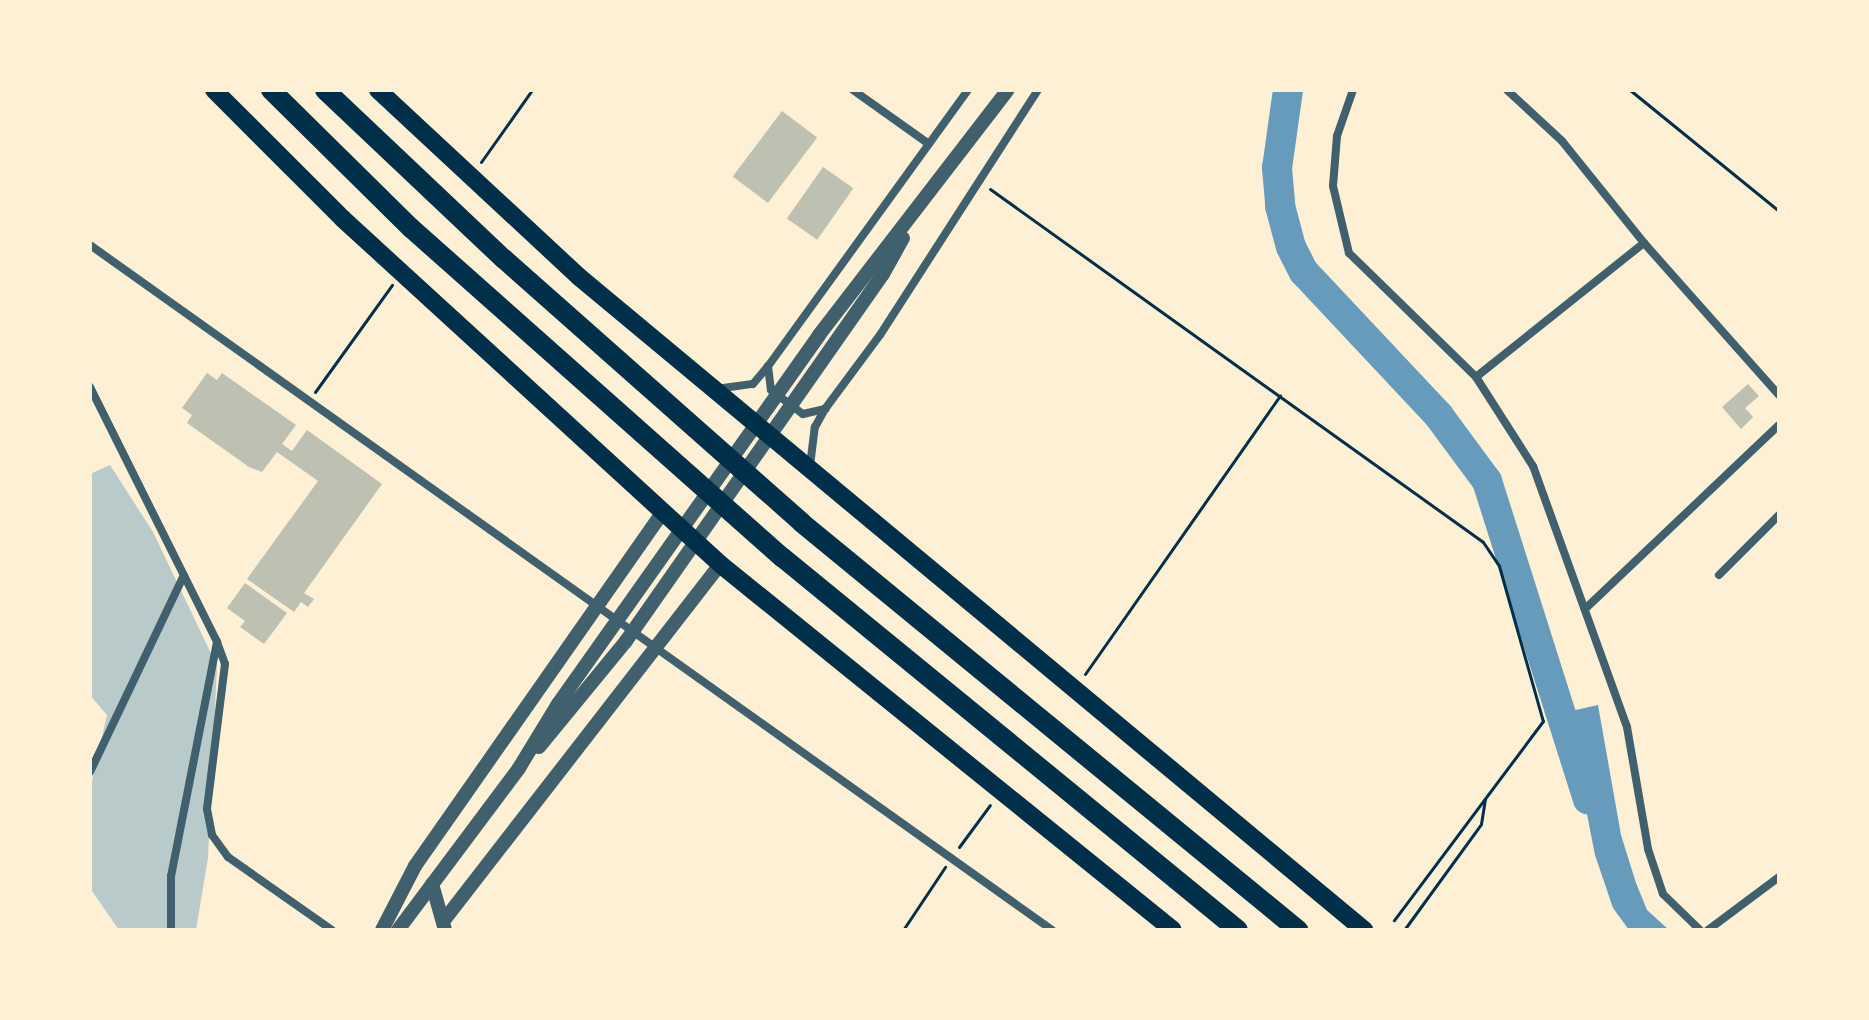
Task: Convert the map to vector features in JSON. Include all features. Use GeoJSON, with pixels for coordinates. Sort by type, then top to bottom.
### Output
{"type":"FeatureCollection","features":[{"type":"Feature","properties":{"kind":"highway"},"geometry":{"type":"LineString","coordinates":[[214,90],[402,273],[720,564],[999,793],[1173,930]]}},
{"type":"Feature","properties":{"kind":"highway"},"geometry":{"type":"LineString","coordinates":[[271,90],[422,239],[702,487],[1238,930]]}},
{"type":"Feature","properties":{"kind":"highway"},"geometry":{"type":"LineString","coordinates":[[325,90],[504,259],[802,523],[1298,930]]}},
{"type":"Feature","properties":{"kind":"highway"},"geometry":{"type":"LineString","coordinates":[[378,90],[469,178],[711,390],[1073,693],[1364,930]]}},
{"type":"Feature","properties":{"kind":"street"},"geometry":{"type":"LineString","coordinates":[[853,90],[929,144]]}},
{"type":"Feature","properties":{"kind":"street"},"geometry":{"type":"LineString","coordinates":[[711,390],[753,384],[968,90]]}},
{"type":"Feature","properties":{"kind":"street"},"geometry":{"type":"LineString","coordinates":[[398,930],[519,768],[611,630],[819,335],[915,216],[1008,90]]}},
{"type":"Feature","properties":{"kind":"street"},"geometry":{"type":"LineString","coordinates":[[809,472],[815,427],[825,409],[880,335],[977,180],[1038,90]]}},
{"type":"Feature","properties":{"kind":"street"},"geometry":{"type":"LineString","coordinates":[[1353,90],[1337,136],[1333,186],[1349,253],[1476,377],[1533,466],[1627,727],[1648,849],[1663,894],[1700,930]]}},
{"type":"Feature","properties":{"kind":"street"},"geometry":{"type":"LineString","coordinates":[[1507,90],[1562,141],[1644,243],[1779,395]]}},
{"type":"Feature","properties":{"kind":"street"},"geometry":{"type":"LineString","coordinates":[[519,768],[570,714],[626,641],[834,346],[915,216]]}},
{"type":"Feature","properties":{"kind":"street"},"geometry":{"type":"LineString","coordinates":[[1476,377],[1644,243]]}},
{"type":"Feature","properties":{"kind":"street"},"geometry":{"type":"LineString","coordinates":[[90,245],[1052,930]]}},
{"type":"Feature","properties":{"kind":"street"},"geometry":{"type":"LineString","coordinates":[[768,366],[771,390],[803,414],[825,409]]}},
{"type":"Feature","properties":{"kind":"street"},"geometry":{"type":"LineString","coordinates":[[90,387],[217,642],[225,664],[207,809],[212,835],[228,857],[332,930]]}},
{"type":"Feature","properties":{"kind":"street"},"geometry":{"type":"LineString","coordinates":[[1585,609],[1779,425]]}},
{"type":"Feature","properties":{"kind":"street"},"geometry":{"type":"LineString","coordinates":[[382,930],[415,866],[663,512]]}},
{"type":"Feature","properties":{"kind":"street"},"geometry":{"type":"LineString","coordinates":[[1719,575],[1779,515]]}},
{"type":"Feature","properties":{"kind":"street"},"geometry":{"type":"LineString","coordinates":[[445,924],[720,564]]}},
{"type":"Feature","properties":{"kind":"street"},"geometry":{"type":"LineString","coordinates":[[90,772],[184,575]]}},
{"type":"Feature","properties":{"kind":"street"},"geometry":{"type":"LineString","coordinates":[[171,930],[171,876],[217,642]]}},
{"type":"Feature","properties":{"kind":"street"},"geometry":{"type":"LineString","coordinates":[[1708,930],[1779,877]]}},
{"type":"Feature","properties":{"kind":"street"},"geometry":{"type":"LineString","coordinates":[[432,884],[445,924]]}},
{"type":"Feature","properties":{"kind":"path"},"geometry":{"type":"LineString","coordinates":[[469,178],[532,90]]}},
{"type":"Feature","properties":{"kind":"path"},"geometry":{"type":"LineString","coordinates":[[1630,90],[1779,211]]}},
{"type":"Feature","properties":{"kind":"path"},"geometry":{"type":"LineString","coordinates":[[977,180],[1483,542],[1499,566],[1543,721],[1394,920]]}},
{"type":"Feature","properties":{"kind":"path"},"geometry":{"type":"LineString","coordinates":[[308,402],[402,273]]}},
{"type":"Feature","properties":{"kind":"path"},"geometry":{"type":"LineString","coordinates":[[1073,693],[1280,396]]}},
{"type":"Feature","properties":{"kind":"path"},"geometry":{"type":"LineString","coordinates":[[903,930],[999,793]]}},
{"type":"Feature","properties":{"kind":"path"},"geometry":{"type":"LineString","coordinates":[[1404,930],[1481,824],[1486,798]]}},
{"type":"Feature","properties":{"kind":"shaded area"},"geometry":{"type":"Polygon","coordinates":[[[110,465],[153,532],[217,666],[208,858],[196,930],[119,930],[90,888],[90,790],[107,715],[90,695],[90,474],[110,465]]]}},
{"type":"Feature","properties":{"kind":"water"},"geometry":{"type":"Polygon","coordinates":[[[1598,705],[1621,835],[1636,883],[1647,910],[1669,930],[1629,930],[1613,908],[1595,855],[1567,712],[1598,705]]]}},
{"type":"Feature","properties":{"kind":"building"},"geometry":{"type":"Polygon","coordinates":[[[782,111],[817,137],[768,203],[733,176],[782,111]]]}},
{"type":"Feature","properties":{"kind":"building"},"geometry":{"type":"Polygon","coordinates":[[[823,167],[853,188],[817,240],[787,219],[823,167]]]}},
{"type":"Feature","properties":{"kind":"building"},"geometry":{"type":"Polygon","coordinates":[[[207,373],[217,380],[222,373],[296,425],[282,444],[292,451],[307,430],[382,484],[304,593],[314,599],[308,607],[301,602],[294,612],[247,579],[318,481],[277,452],[262,472],[249,467],[187,423],[192,415],[182,408],[207,373]]]}},
{"type":"Feature","properties":{"kind":"building"},"geometry":{"type":"Polygon","coordinates":[[[1748,384],[1759,396],[1745,408],[1753,417],[1741,429],[1722,407],[1748,384]]]}},
{"type":"Feature","properties":{"kind":"building"},"geometry":{"type":"Polygon","coordinates":[[[245,583],[287,613],[264,644],[240,627],[245,621],[227,608],[245,583]]]}},
{"type":"Feature","properties":{"kind":"waterway"},"geometry":{"type":"LineString","coordinates":[[1288,90],[1277,168],[1280,206],[1291,247],[1304,272],[1439,416],[1487,481],[1588,799]]}}]}
